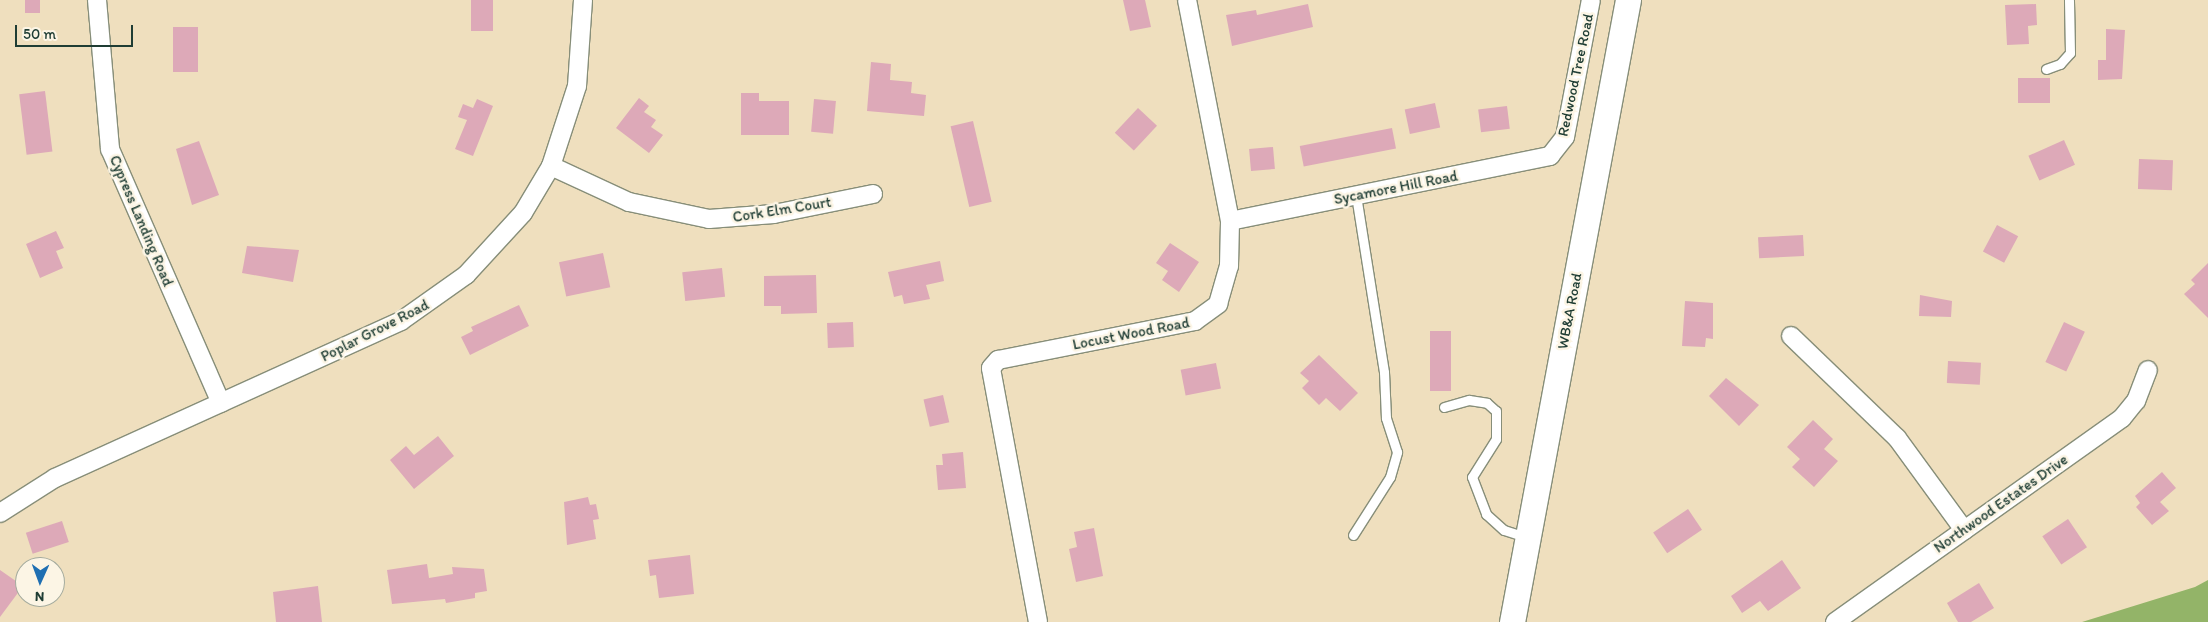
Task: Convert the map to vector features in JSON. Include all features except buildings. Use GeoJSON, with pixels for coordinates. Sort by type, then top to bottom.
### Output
{"type":"FeatureCollection","features":[{"type":"Feature","properties":{"kind":"street","name":"Cypress Landing Road"},"geometry":{"type":"LineString","coordinates":[[98,0],[110,149],[221,403]]}},
{"type":"Feature","properties":{"kind":"street","name":"Poplar Grove Road"},"geometry":{"type":"LineString","coordinates":[[0,513],[56,478],[424,308],[466,275],[504,237],[551,166],[577,86],[583,0]]}},
{"type":"Feature","properties":{"kind":"street","name":"Locust Wood Road"},"geometry":{"type":"LineString","coordinates":[[1038,622],[989,376],[991,368],[998,360],[1167,328],[1208,314],[1225,289],[1230,221],[1187,0]]}},
{"type":"Feature","properties":{"kind":"street","name":"Redwood Tree Road"},"geometry":{"type":"LineString","coordinates":[[1559,149],[1591,0]]}},
{"type":"Feature","properties":{"kind":"street","name":"WB&A Road"},"geometry":{"type":"LineString","coordinates":[[1512,622],[1628,0]]}},
{"type":"Feature","properties":{"kind":"street","name":"Sycamore Hill Road"},"geometry":{"type":"LineString","coordinates":[[1230,221],[1540,160],[1559,149]]}},
{"type":"Feature","properties":{"kind":"street","name":"Cork Elm Court"},"geometry":{"type":"LineString","coordinates":[[551,166],[629,202],[709,219],[774,214],[873,194]]}},
{"type":"Feature","properties":{"kind":"street"},"geometry":{"type":"LineString","coordinates":[[1791,336],[1897,438],[1964,530]]}},
{"type":"Feature","properties":{"kind":"street","name":"Northwood Estates Drive"},"geometry":{"type":"LineString","coordinates":[[1835,622],[2122,418],[2136,401],[2148,370]]}},
{"type":"Feature","properties":{"kind":"lane"},"geometry":{"type":"LineString","coordinates":[[2046,69],[2060,64],[2070,53],[2069,0]]}},
{"type":"Feature","properties":{"kind":"lane"},"geometry":{"type":"LineString","coordinates":[[1353,535],[1390,477],[1397,452],[1386,418],[1384,372],[1356,196]]}},
{"type":"Feature","properties":{"kind":"lane"},"geometry":{"type":"LineString","coordinates":[[1444,407],[1469,400],[1487,402],[1496,411],[1496,439],[1472,477],[1486,514],[1504,530],[1528,537]]}},
{"type":"Feature","properties":{"kind":"green space"},"geometry":{"type":"Polygon","coordinates":[[[2208,580],[2208,622],[2082,622],[2195,587],[2208,580]]]}}]}
